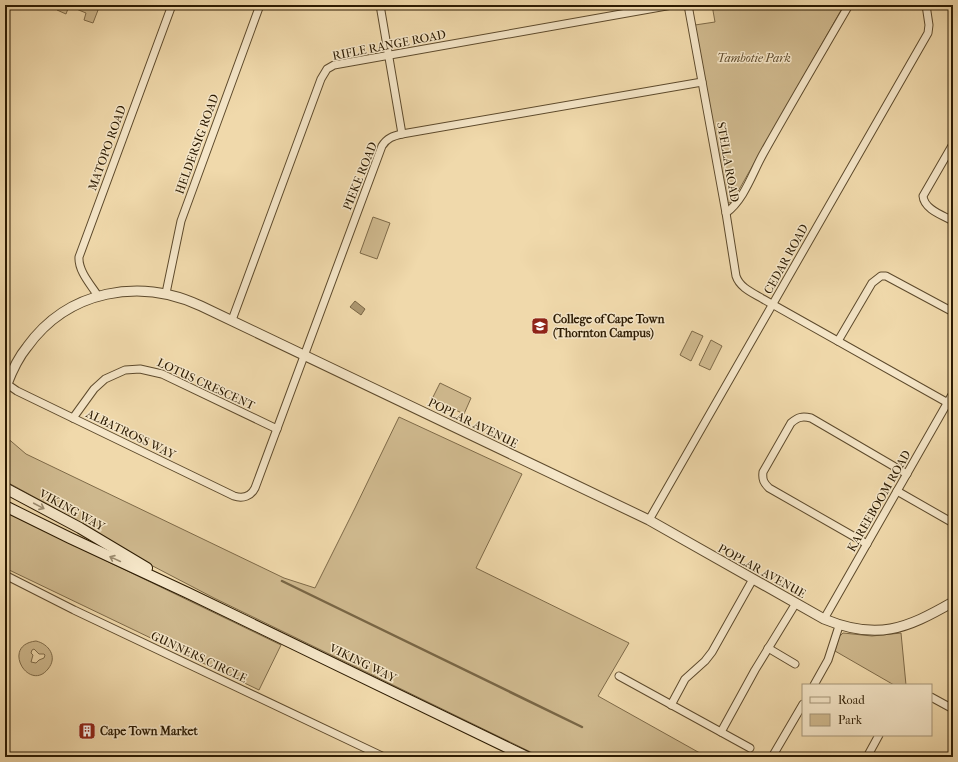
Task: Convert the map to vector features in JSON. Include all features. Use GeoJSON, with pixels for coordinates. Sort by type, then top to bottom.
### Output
{"type":"FeatureCollection","features":[{"type":"Feature","properties":{"kind":"main road","name":"VIKING WAY"},"geometry":{"type":"LineString","coordinates":[[5,488],[80,528],[188,593]]}},
{"type":"Feature","properties":{"kind":"main road","name":"VIKING WAY"},"geometry":{"type":"LineString","coordinates":[[5,506],[527,757]]}},
{"type":"Feature","properties":{"kind":"street","name":"MATOPO ROAD"},"geometry":{"type":"LineString","coordinates":[[98,296],[81,270],[79,257],[172,5]]}},
{"type":"Feature","properties":{"kind":"street","name":"HELDERSIG ROAD"},"geometry":{"type":"LineString","coordinates":[[166,293],[180,221],[260,5]]}},
{"type":"Feature","properties":{"kind":"street"},"geometry":{"type":"LineString","coordinates":[[380,5],[402,134]]}},
{"type":"Feature","properties":{"kind":"street","name":"RIFLE RANGE ROAD"},"geometry":{"type":"LineString","coordinates":[[232,320],[325,72],[334,65],[672,5]]}},
{"type":"Feature","properties":{"kind":"street","name":"STELLA ROAD"},"geometry":{"type":"LineString","coordinates":[[688,5],[738,282],[744,288],[948,403]]}},
{"type":"Feature","properties":{"kind":"street"},"geometry":{"type":"LineString","coordinates":[[726,214],[744,191],[762,156],[849,5]]}},
{"type":"Feature","properties":{"kind":"street","name":"CEDAR ROAD"},"geometry":{"type":"LineString","coordinates":[[649,520],[928,33],[926,5]]}},
{"type":"Feature","properties":{"kind":"street","name":"PIEKE ROAD"},"geometry":{"type":"LineString","coordinates":[[247,496],[251,494],[255,488],[382,146],[389,138],[402,134],[702,82]]}},
{"type":"Feature","properties":{"kind":"street"},"geometry":{"type":"LineString","coordinates":[[953,144],[923,196],[927,206],[953,221]]}},
{"type":"Feature","properties":{"kind":"street"},"geometry":{"type":"LineString","coordinates":[[838,341],[872,283],[881,276],[886,276],[953,312]]}},
{"type":"Feature","properties":{"kind":"street","name":"POPLAR AVENUE"},"geometry":{"type":"LineString","coordinates":[[6,385],[20,357],[35,336],[64,312],[86,300],[115,292],[132,290],[166,293],[192,301],[649,520],[839,626],[870,630],[901,627],[922,619],[953,602]]}},
{"type":"Feature","properties":{"kind":"street","name":"LOTUS CRESCENT"},"geometry":{"type":"LineString","coordinates":[[74,418],[94,389],[105,380],[125,370],[140,369],[162,374],[277,429]]}},
{"type":"Feature","properties":{"kind":"street","name":"ALBATROSS WAY"},"geometry":{"type":"LineString","coordinates":[[6,385],[234,496],[247,496]]}},
{"type":"Feature","properties":{"kind":"street","name":"KAREEBOOM ROAD"},"geometry":{"type":"LineString","coordinates":[[824,619],[953,393]]}},
{"type":"Feature","properties":{"kind":"street"},"geometry":{"type":"LineString","coordinates":[[867,544],[764,484],[762,478],[763,472],[791,423],[797,418],[811,418],[907,474]]}},
{"type":"Feature","properties":{"kind":"street"},"geometry":{"type":"LineString","coordinates":[[897,491],[953,524]]}},
{"type":"Feature","properties":{"kind":"street","name":"GUNNERS CIRCLE"},"geometry":{"type":"LineString","coordinates":[[5,575],[74,610],[384,757]]}},
{"type":"Feature","properties":{"kind":"street"},"geometry":{"type":"LineString","coordinates":[[671,704],[685,679],[705,661],[712,652],[753,579]]}},
{"type":"Feature","properties":{"kind":"street"},"geometry":{"type":"LineString","coordinates":[[721,732],[755,670],[796,603]]}},
{"type":"Feature","properties":{"kind":"street"},"geometry":{"type":"LineString","coordinates":[[815,684],[828,660],[839,626]]}},
{"type":"Feature","properties":{"kind":"street"},"geometry":{"type":"LineString","coordinates":[[768,648],[795,664]]}},
{"type":"Feature","properties":{"kind":"street"},"geometry":{"type":"LineString","coordinates":[[618,676],[750,748]]}},
{"type":"Feature","properties":{"kind":"street"},"geometry":{"type":"LineString","coordinates":[[932,698],[953,709]]}},
{"type":"Feature","properties":{"kind":"street"},"geometry":{"type":"LineString","coordinates":[[772,757],[802,706]]}},
{"type":"Feature","properties":{"kind":"street"},"geometry":{"type":"LineString","coordinates":[[867,757],[878,736]]}},
{"type":"Feature","properties":{"kind":"green space"},"geometry":{"type":"Polygon","coordinates":[[[59,5],[100,5],[93,23],[84,20],[86,13],[69,6],[66,14],[57,10],[59,5]]]}},
{"type":"Feature","properties":{"kind":"green space","name":"Tambotie Park"},"geometry":{"type":"Polygon","coordinates":[[[712,5],[844,5],[732,202],[729,203],[727,202],[695,25],[715,22],[712,5]]]}},
{"type":"Feature","properties":{"kind":"green space"},"geometry":{"type":"Polygon","coordinates":[[[373,217],[390,223],[377,259],[360,253],[373,217]]]}},
{"type":"Feature","properties":{"kind":"green space"},"geometry":{"type":"Polygon","coordinates":[[[692,331],[703,336],[691,361],[680,355],[692,331]]]}},
{"type":"Feature","properties":{"kind":"green space"},"geometry":{"type":"Polygon","coordinates":[[[711,340],[722,346],[710,370],[699,365],[711,340]]]}},
{"type":"Feature","properties":{"kind":"green space"},"geometry":{"type":"Polygon","coordinates":[[[440,383],[471,398],[464,414],[432,399],[440,383]]]}},
{"type":"Feature","properties":{"kind":"green space"},"geometry":{"type":"Polygon","coordinates":[[[399,417],[522,474],[476,568],[629,643],[598,696],[707,757],[541,757],[214,598],[147,563],[49,505],[5,481],[5,436],[26,454],[284,578],[315,588],[399,417]]]}},
{"type":"Feature","properties":{"kind":"green space"},"geometry":{"type":"Polygon","coordinates":[[[5,512],[281,645],[259,690],[5,568],[5,512]]]}},
{"type":"Feature","properties":{"kind":"green space"},"geometry":{"type":"Polygon","coordinates":[[[843,633],[872,636],[901,633],[906,684],[892,684],[835,651],[839,637],[843,633]]]}},
{"type":"Feature","properties":{"kind":"green space"},"geometry":{"type":"Polygon","coordinates":[[[36,641],[45,645],[51,652],[51,664],[41,675],[33,675],[26,672],[21,666],[19,658],[20,650],[25,644],[36,641]],[[34,649],[32,650],[31,653],[33,655],[31,662],[36,663],[44,658],[44,654],[39,654],[34,649]]]}},
{"type":"Feature","properties":{"kind":"shaded area"},"geometry":{"type":"Polygon","coordinates":[[[355,301],[365,309],[361,315],[350,307],[355,301]]]}},
{"type":"Feature","properties":{"kind":"waterway"},"geometry":{"type":"LineString","coordinates":[[282,581],[582,727]]}},
{"type":"Feature","properties":{"kind":"place","name":"College of Cape Town (Thornton Campus)"},"geometry":{"type":"Point","coordinates":[540,326]}},
{"type":"Feature","properties":{"kind":"place","name":"Cape Town Market"},"geometry":{"type":"Point","coordinates":[87,731]}}]}
